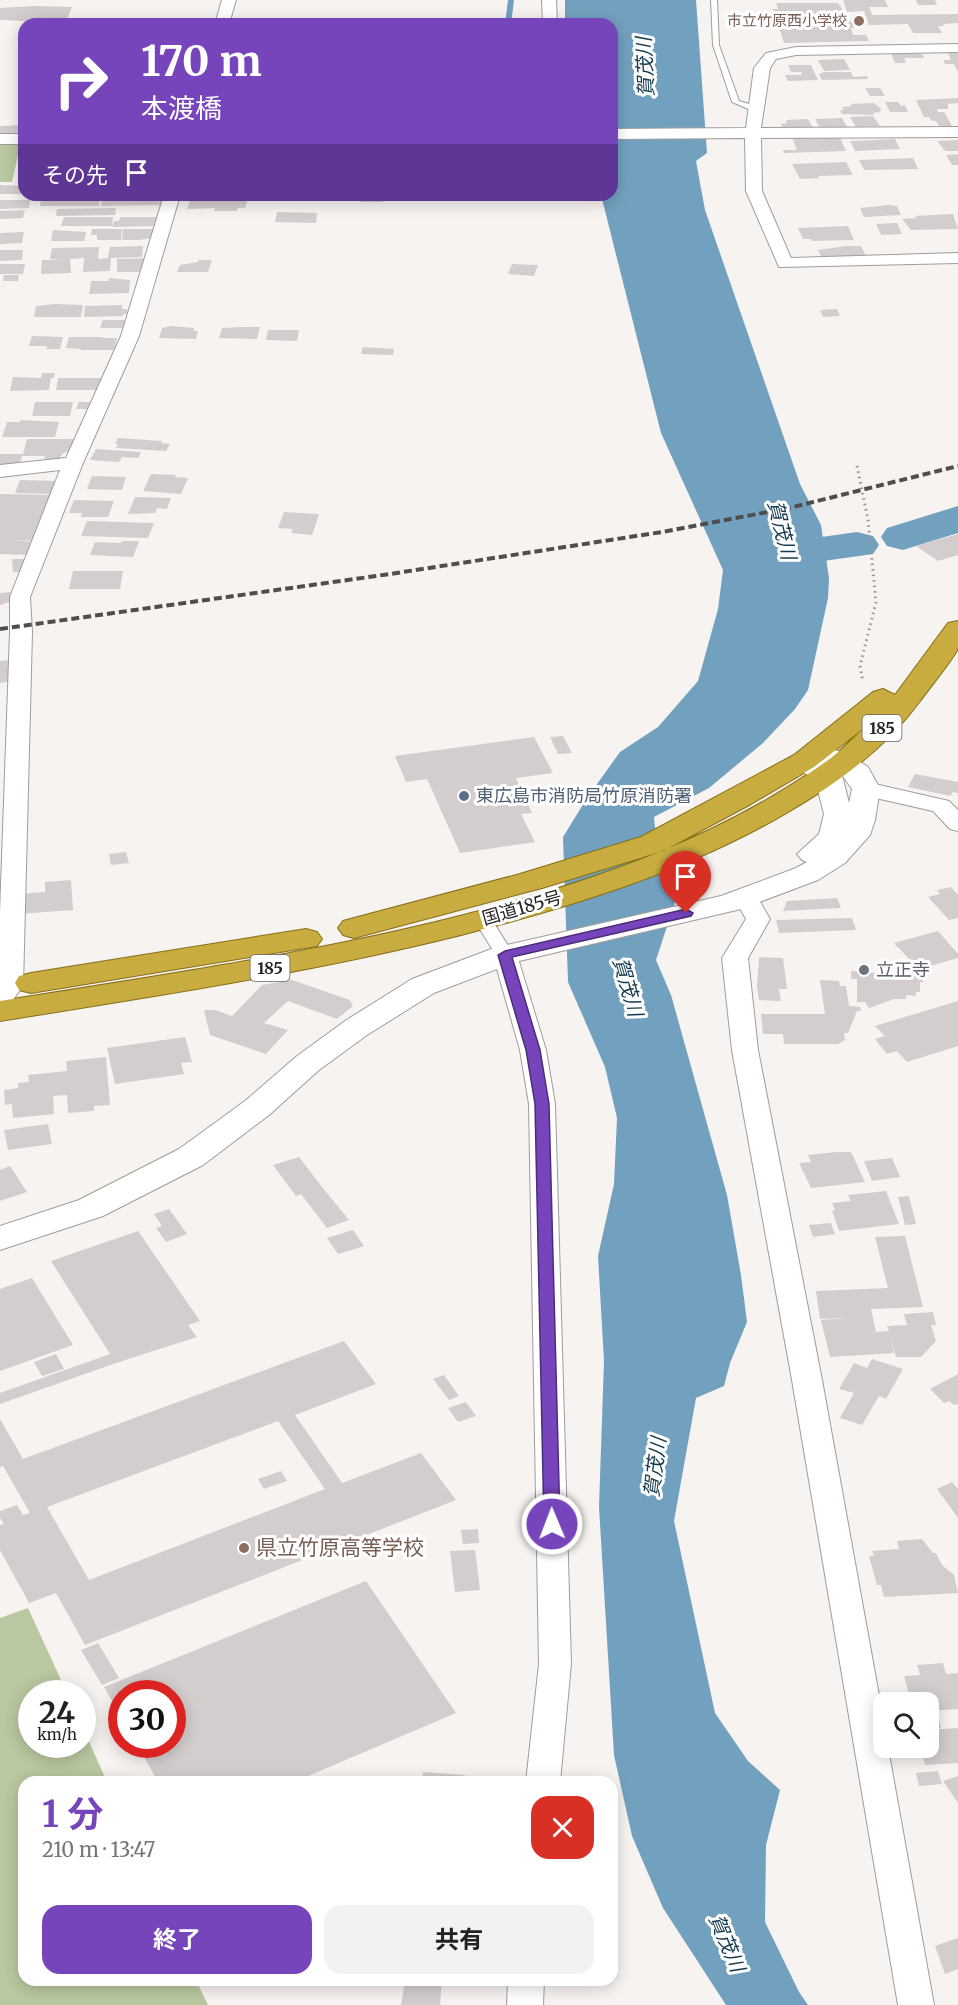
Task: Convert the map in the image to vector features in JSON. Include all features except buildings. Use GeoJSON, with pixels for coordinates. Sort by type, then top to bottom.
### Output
{"type":"FeatureCollection","features":[{"type":"Feature","properties":{"kind":"highway","name":"国道185号"},"geometry":{"type":"LineString","coordinates":[[2,996],[318,937],[648,869],[727,833],[783,803],[817,764],[958,622]]}},
{"type":"Feature","properties":{"kind":"highway","name":"国道185号"},"geometry":{"type":"LineString","coordinates":[[2,996],[263,969],[385,944],[483,920],[534,893],[652,844],[817,764],[894,716],[958,629]]}},
{"type":"Feature","properties":{"kind":"street"},"geometry":{"type":"LineString","coordinates":[[224,18],[229,0]]}},
{"type":"Feature","properties":{"kind":"street"},"geometry":{"type":"LineString","coordinates":[[549,0],[550,18]]}},
{"type":"Feature","properties":{"kind":"street"},"geometry":{"type":"LineString","coordinates":[[958,48],[796,51],[771,56],[762,68],[756,109],[745,132],[754,191],[785,263],[958,258]]}},
{"type":"Feature","properties":{"kind":"street"},"geometry":{"type":"LineString","coordinates":[[618,134],[958,132]]}},
{"type":"Feature","properties":{"kind":"street"},"geometry":{"type":"LineString","coordinates":[[0,139],[18,139]]}},
{"type":"Feature","properties":{"kind":"street"},"geometry":{"type":"LineString","coordinates":[[2,996],[21,632],[20,597],[73,463],[130,336],[170,201]]}},
{"type":"Feature","properties":{"kind":"street"},"geometry":{"type":"LineString","coordinates":[[0,471],[73,463]]}},
{"type":"Feature","properties":{"kind":"street"},"geometry":{"type":"LineString","coordinates":[[0,1238],[91,1208],[191,1157],[257,1108],[308,1063],[356,1028],[423,986],[519,952],[738,900],[807,874],[834,858],[855,835],[861,820],[866,789],[858,773],[817,764]]}},
{"type":"Feature","properties":{"kind":"street"},"geometry":{"type":"LineString","coordinates":[[738,900],[801,863],[832,837],[838,814],[817,764]]}},
{"type":"Feature","properties":{"kind":"street"},"geometry":{"type":"LineString","coordinates":[[866,789],[941,806],[958,824]]}},
{"type":"Feature","properties":{"kind":"street"},"geometry":{"type":"LineString","coordinates":[[738,900],[758,919],[735,958],[745,1050],[809,1392],[916,2005]]}},
{"type":"Feature","properties":{"kind":"street"},"geometry":{"type":"LineString","coordinates":[[483,920],[519,952],[542,1104],[555,1664],[544,1776]]}},
{"type":"Feature","properties":{"kind":"street"},"geometry":{"type":"LineString","coordinates":[[525,2005],[526,1986]]}},
{"type":"Feature","properties":{"kind":"lane"},"geometry":{"type":"LineString","coordinates":[[714,0],[716,45],[736,102],[756,109]]}},
{"type":"Feature","properties":{"kind":"path"},"geometry":{"type":"LineString","coordinates":[[857,466],[868,520],[876,602],[860,666],[862,682],[872,708]]}},
{"type":"Feature","properties":{"kind":"green space"},"geometry":{"type":"Polygon","coordinates":[[[0,142],[18,142],[18,155],[12,182],[0,182],[0,142]]]}},
{"type":"Feature","properties":{"kind":"green space"},"geometry":{"type":"Polygon","coordinates":[[[28,1608],[61,1680],[18,1680],[18,1758],[96,1757],[104,1776],[18,1776],[18,1986],[199,1986],[208,2005],[0,2005],[0,1618],[28,1608]]]}},
{"type":"Feature","properties":{"kind":"water","name":"賀茂川"},"geometry":{"type":"Polygon","coordinates":[[[565,0],[696,0],[707,153],[696,161],[705,210],[800,484],[821,525],[829,578],[828,598],[808,690],[795,709],[763,743],[709,788],[654,817],[659,871],[676,899],[656,960],[671,995],[727,1195],[747,1322],[730,1363],[724,1386],[696,1398],[674,1521],[715,1713],[748,1761],[780,1790],[766,1845],[765,1922],[799,1992],[808,2005],[726,2005],[663,1908],[632,1836],[614,1755],[599,1507],[604,1361],[598,1256],[614,1184],[617,1118],[605,1067],[568,982],[563,837],[620,752],[658,727],[698,681],[718,609],[723,570],[661,433],[603,201],[618,201],[618,18],[565,18],[565,0]]]}},
{"type":"Feature","properties":{"kind":"waterway"},"geometry":{"type":"LineString","coordinates":[[509,18],[511,0]]}},
{"type":"Feature","properties":{"kind":"waterway"},"geometry":{"type":"LineString","coordinates":[[903,537],[958,519]]}},
{"type":"Feature","properties":{"kind":"waterway","name":"賀茂川"},"geometry":{"type":"LineString","coordinates":[[788,553],[857,545]]}},
{"type":"Feature","properties":{"kind":"railway"},"geometry":{"type":"LineString","coordinates":[[0,629],[390,574],[662,532],[789,508],[958,466]]}},
{"type":"Feature","properties":{"kind":"place","name":"市立竹原西小学校"},"geometry":{"type":"Point","coordinates":[859,21]}},
{"type":"Feature","properties":{"kind":"place","name":"東広島市消防局竹原消防署"},"geometry":{"type":"Point","coordinates":[464,796]}},
{"type":"Feature","properties":{"kind":"place","name":"立正寺"},"geometry":{"type":"Point","coordinates":[864,970]}},
{"type":"Feature","properties":{"kind":"place","name":"県立竹原高等学校"},"geometry":{"type":"Point","coordinates":[244,1548]}},
{"type":"Feature","properties":{"kind":"route"},"geometry":{"type":"LineString","coordinates":[[552,1524],[542,1104],[533,1050],[505,955],[686,913]]}}]}
